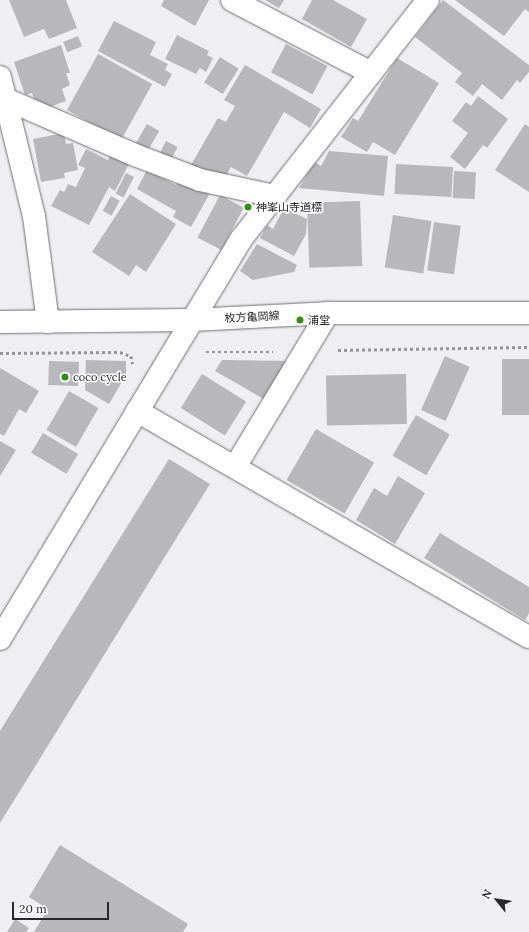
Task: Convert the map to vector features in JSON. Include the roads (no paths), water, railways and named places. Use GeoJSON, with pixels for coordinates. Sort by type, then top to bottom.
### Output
{"type":"FeatureCollection","features":[{"type":"Feature","properties":{"kind":"street"},"geometry":{"type":"LineString","coordinates":[[232,0],[371,73]]}},
{"type":"Feature","properties":{"kind":"street"},"geometry":{"type":"LineString","coordinates":[[0,639],[242,238],[428,0]]}},
{"type":"Feature","properties":{"kind":"street"},"geometry":{"type":"LineString","coordinates":[[0,77],[34,216],[48,322]]}},
{"type":"Feature","properties":{"kind":"street"},"geometry":{"type":"LineString","coordinates":[[6,105],[200,180],[274,196]]}},
{"type":"Feature","properties":{"kind":"street"},"geometry":{"type":"LineString","coordinates":[[235,466],[328,313]]}},
{"type":"Feature","properties":{"kind":"street","name":"枚方亀岡線"},"geometry":{"type":"LineString","coordinates":[[0,322],[192,320],[328,313],[529,313]]}},
{"type":"Feature","properties":{"kind":"street"},"geometry":{"type":"LineString","coordinates":[[137,412],[235,466],[529,637]]}},
{"type":"Feature","properties":{"kind":"place","name":"神峯山寺道標"},"geometry":{"type":"Point","coordinates":[248,207]}},
{"type":"Feature","properties":{"kind":"place","name":"浦堂"},"geometry":{"type":"Point","coordinates":[300,320]}},
{"type":"Feature","properties":{"kind":"place","name":"coco cycle"},"geometry":{"type":"Point","coordinates":[65,377]}}]}
